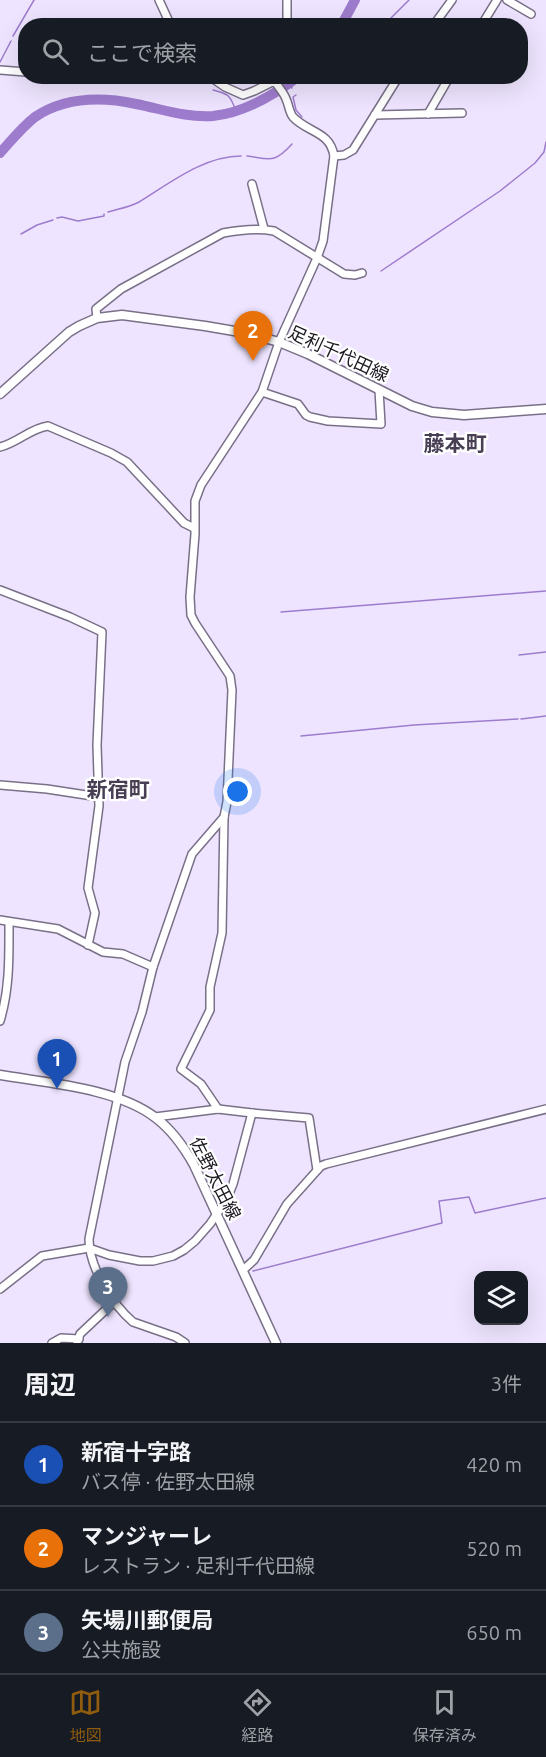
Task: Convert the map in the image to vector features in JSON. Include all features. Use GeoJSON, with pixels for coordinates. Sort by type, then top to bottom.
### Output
{"type":"FeatureCollection","features":[{"type":"Feature","properties":{"kind":"main road","name":"足利千代田線"},"geometry":{"type":"LineString","coordinates":[[0,394],[69,332],[97,318],[132,315],[246,333],[279,342],[412,406],[442,414],[464,416],[546,409]]}},
{"type":"Feature","properties":{"kind":"main road","name":"佐野太田線"},"geometry":{"type":"LineString","coordinates":[[0,1075],[117,1097],[155,1117],[177,1138],[188,1155],[217,1214],[276,1343]]}},
{"type":"Feature","properties":{"kind":"street"},"geometry":{"type":"LineString","coordinates":[[159,0],[167,18]]}},
{"type":"Feature","properties":{"kind":"street"},"geometry":{"type":"LineString","coordinates":[[287,0],[287,18]]}},
{"type":"Feature","properties":{"kind":"street"},"geometry":{"type":"LineString","coordinates":[[439,18],[452,0]]}},
{"type":"Feature","properties":{"kind":"street"},"geometry":{"type":"LineString","coordinates":[[486,18],[497,0]]}},
{"type":"Feature","properties":{"kind":"street"},"geometry":{"type":"LineString","coordinates":[[507,0],[531,14]]}},
{"type":"Feature","properties":{"kind":"street"},"geometry":{"type":"LineString","coordinates":[[0,70],[18,71]]}},
{"type":"Feature","properties":{"kind":"street"},"geometry":{"type":"LineString","coordinates":[[221,84],[243,94],[268,84]]}},
{"type":"Feature","properties":{"kind":"street"},"geometry":{"type":"LineString","coordinates":[[218,1109],[201,1084],[181,1069],[210,1010],[210,987],[222,933],[224,817],[227,802],[232,690],[230,676],[191,615],[195,501],[201,485],[262,392],[279,342],[323,241],[334,156],[327,140],[294,118],[278,84]]}},
{"type":"Feature","properties":{"kind":"street"},"geometry":{"type":"LineString","coordinates":[[334,156],[344,155],[353,150],[394,84]]}},
{"type":"Feature","properties":{"kind":"street"},"geometry":{"type":"LineString","coordinates":[[428,114],[445,84]]}},
{"type":"Feature","properties":{"kind":"street"},"geometry":{"type":"LineString","coordinates":[[375,116],[462,113]]}},
{"type":"Feature","properties":{"kind":"street"},"geometry":{"type":"LineString","coordinates":[[252,184],[264,229]]}},
{"type":"Feature","properties":{"kind":"street"},"geometry":{"type":"LineString","coordinates":[[97,318],[96,309],[122,290],[223,233],[264,229],[274,231],[344,274],[362,273]]}},
{"type":"Feature","properties":{"kind":"street"},"geometry":{"type":"LineString","coordinates":[[262,392],[298,404],[310,417],[328,421],[381,424],[379,390]]}},
{"type":"Feature","properties":{"kind":"street"},"geometry":{"type":"LineString","coordinates":[[0,447],[9,445],[40,427],[48,426],[127,462],[184,523],[194,528]]}},
{"type":"Feature","properties":{"kind":"street"},"geometry":{"type":"LineString","coordinates":[[0,590],[70,617],[102,633],[97,745],[99,797],[88,888],[95,913],[88,945]]}},
{"type":"Feature","properties":{"kind":"street"},"geometry":{"type":"LineString","coordinates":[[0,785],[99,797]]}},
{"type":"Feature","properties":{"kind":"street"},"geometry":{"type":"LineString","coordinates":[[185,1343],[176,1337],[133,1322],[115,1301],[95,1268],[89,1248],[90,1230],[125,1062],[142,1012],[153,967],[192,854],[224,817]]}},
{"type":"Feature","properties":{"kind":"street"},"geometry":{"type":"LineString","coordinates":[[0,920],[58,929],[103,952],[123,954],[153,967]]}},
{"type":"Feature","properties":{"kind":"street"},"geometry":{"type":"LineString","coordinates":[[0,1021],[8,982],[9,922]]}},
{"type":"Feature","properties":{"kind":"street"},"geometry":{"type":"LineString","coordinates":[[155,1117],[218,1109],[309,1118],[317,1170]]}},
{"type":"Feature","properties":{"kind":"street"},"geometry":{"type":"LineString","coordinates":[[243,1270],[254,1260],[287,1204],[317,1170],[326,1164],[546,1109]]}},
{"type":"Feature","properties":{"kind":"street"},"geometry":{"type":"LineString","coordinates":[[0,1288],[38,1258],[89,1248],[109,1255],[140,1261],[161,1260],[173,1256],[190,1245],[217,1214],[230,1192],[252,1113]]}},
{"type":"Feature","properties":{"kind":"street"},"geometry":{"type":"LineString","coordinates":[[51,1343],[61,1338],[78,1341],[80,1334],[115,1301]]}},
{"type":"Feature","properties":{"kind":"waterway"},"geometry":{"type":"LineString","coordinates":[[24,18],[34,0]]}},
{"type":"Feature","properties":{"kind":"waterway"},"geometry":{"type":"LineString","coordinates":[[345,18],[355,0]]}},
{"type":"Feature","properties":{"kind":"waterway"},"geometry":{"type":"LineString","coordinates":[[391,18],[409,0]]}},
{"type":"Feature","properties":{"kind":"waterway"},"geometry":{"type":"LineString","coordinates":[[13,36],[18,27]]}},
{"type":"Feature","properties":{"kind":"waterway"},"geometry":{"type":"LineString","coordinates":[[0,62],[11,41]]}},
{"type":"Feature","properties":{"kind":"waterway"},"geometry":{"type":"LineString","coordinates":[[0,153],[35,117],[47,110],[71,102],[111,100],[184,114],[213,116],[247,107],[288,84]]}},
{"type":"Feature","properties":{"kind":"waterway"},"geometry":{"type":"LineString","coordinates":[[289,84],[292,88]]}},
{"type":"Feature","properties":{"kind":"waterway"},"geometry":{"type":"LineString","coordinates":[[213,90],[228,96],[236,111]]}},
{"type":"Feature","properties":{"kind":"waterway"},"geometry":{"type":"LineString","coordinates":[[296,95],[293,97],[296,110],[302,117]]}},
{"type":"Feature","properties":{"kind":"waterway"},"geometry":{"type":"LineString","coordinates":[[381,271],[500,191],[535,163],[544,152],[546,142]]}},
{"type":"Feature","properties":{"kind":"waterway"},"geometry":{"type":"LineString","coordinates":[[247,156],[271,159],[281,155],[292,144]]}},
{"type":"Feature","properties":{"kind":"waterway"},"geometry":{"type":"LineString","coordinates":[[108,212],[139,202],[175,179],[201,166],[227,157],[241,156]]}},
{"type":"Feature","properties":{"kind":"waterway"},"geometry":{"type":"LineString","coordinates":[[57,218],[78,221],[104,216],[104,214]]}},
{"type":"Feature","properties":{"kind":"waterway"},"geometry":{"type":"LineString","coordinates":[[21,234],[37,225],[53,220]]}},
{"type":"Feature","properties":{"kind":"waterway"},"geometry":{"type":"LineString","coordinates":[[281,612],[546,591]]}},
{"type":"Feature","properties":{"kind":"waterway"},"geometry":{"type":"LineString","coordinates":[[519,655],[546,652]]}},
{"type":"Feature","properties":{"kind":"waterway"},"geometry":{"type":"LineString","coordinates":[[521,719],[546,716]]}},
{"type":"Feature","properties":{"kind":"waterway"},"geometry":{"type":"LineString","coordinates":[[301,736],[414,725],[518,719]]}},
{"type":"Feature","properties":{"kind":"waterway"},"geometry":{"type":"LineString","coordinates":[[253,1271],[442,1223],[439,1201],[469,1197],[475,1213],[546,1198]]}},
{"type":"Feature","properties":{"kind":"place","name":"マンジャーレ"},"geometry":{"type":"Point","coordinates":[253,361]}},
{"type":"Feature","properties":{"kind":"place","name":"新宿十字路"},"geometry":{"type":"Point","coordinates":[57,1089]}},
{"type":"Feature","properties":{"kind":"place","name":"矢場川郵便局"},"geometry":{"type":"Point","coordinates":[108,1317]}},
{"type":"Feature","properties":{"kind":"district","name":"藤本町"},"geometry":{"type":"Point","coordinates":[455,443]}},
{"type":"Feature","properties":{"kind":"district","name":"新宿町"},"geometry":{"type":"Point","coordinates":[118,789]}}]}
